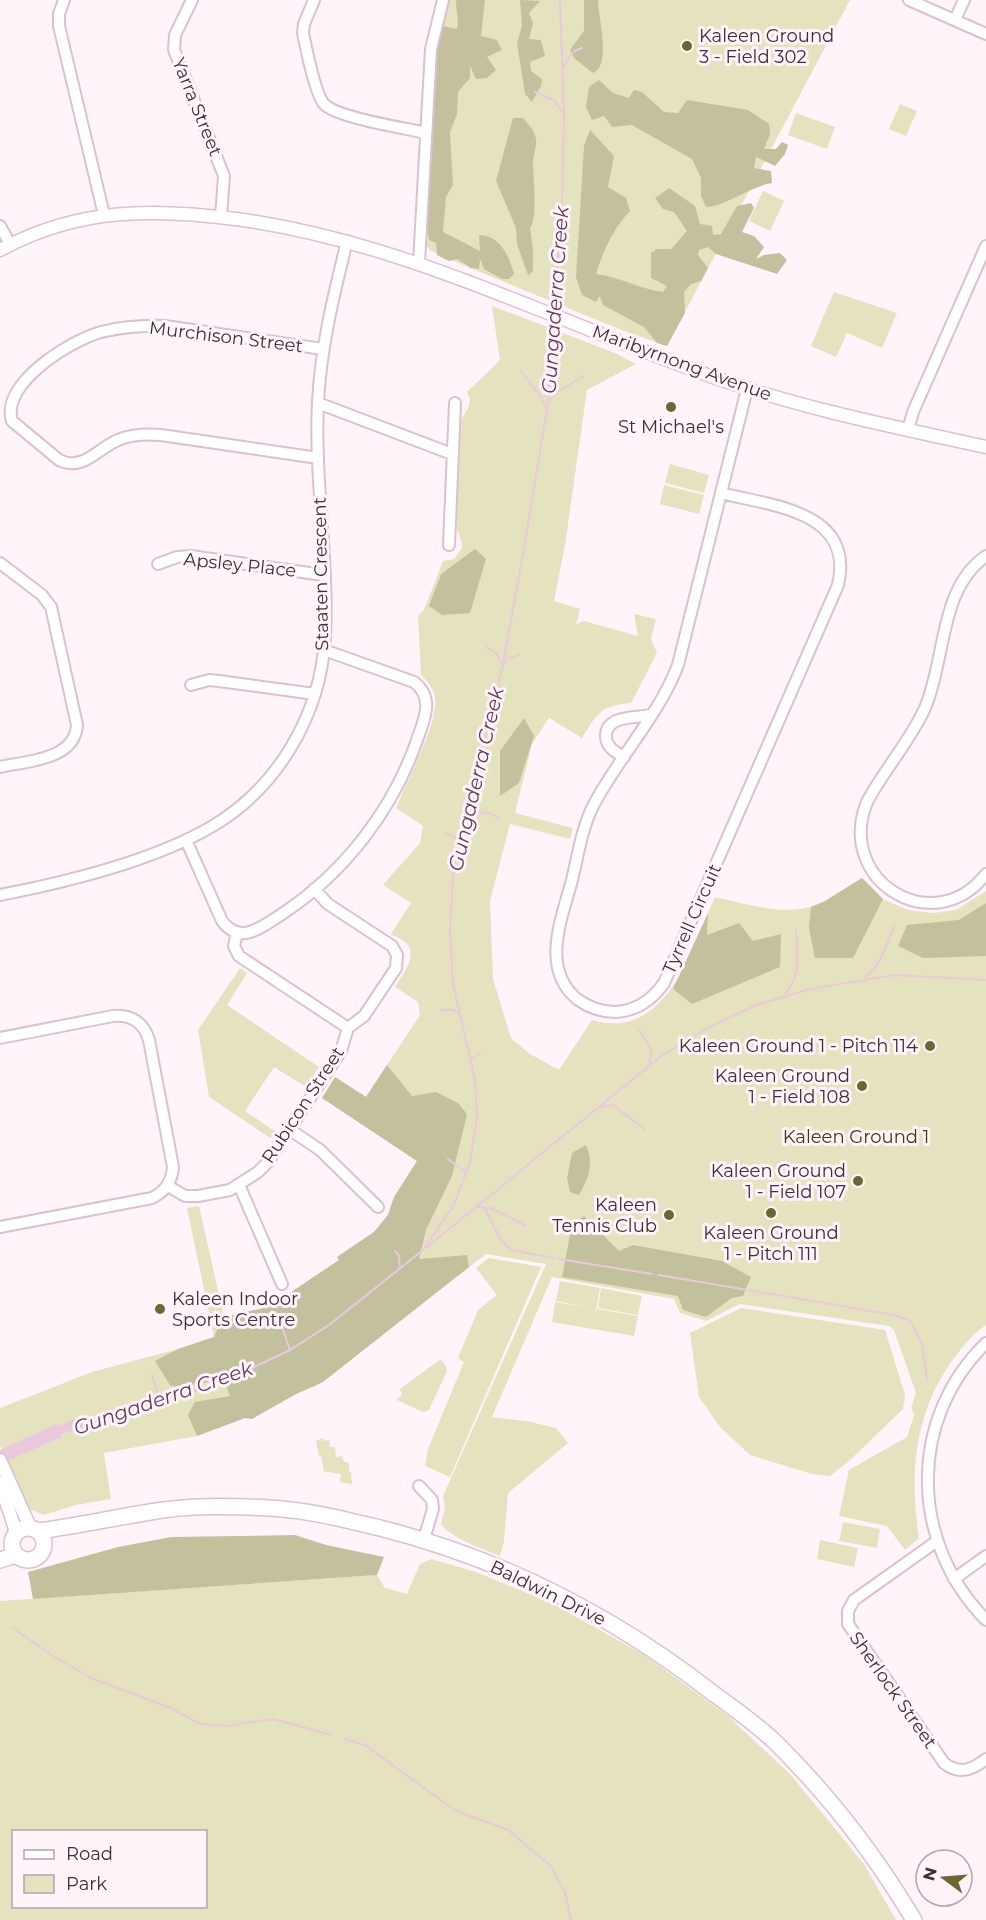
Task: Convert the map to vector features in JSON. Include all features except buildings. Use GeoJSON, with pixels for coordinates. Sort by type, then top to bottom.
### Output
{"type":"FeatureCollection","features":[{"type":"Feature","properties":{"kind":"main road","name":"Baldwin Drive"},"geometry":{"type":"LineString","coordinates":[[35,1529],[102,1522],[152,1511],[210,1507],[270,1508],[327,1515],[424,1539],[480,1560],[570,1599],[616,1626],[694,1678],[773,1741],[817,1786],[845,1820],[889,1878],[914,1920]]}},
{"type":"Feature","properties":{"kind":"main road","name":"Baldwin Drive"},"geometry":{"type":"LineString","coordinates":[[44,1547],[50,1542],[102,1522]]}},
{"type":"Feature","properties":{"kind":"main road"},"geometry":{"type":"LineString","coordinates":[[25,1527],[35,1529],[42,1536],[44,1547],[38,1556],[30,1560],[21,1559],[13,1551],[9,1541],[25,1527]]}},
{"type":"Feature","properties":{"kind":"main road"},"geometry":{"type":"LineString","coordinates":[[0,1560],[16,1555]]}},
{"type":"Feature","properties":{"kind":"street"},"geometry":{"type":"LineString","coordinates":[[64,0],[58,14],[59,26],[104,215]]}},
{"type":"Feature","properties":{"kind":"street","name":"Yarra Street"},"geometry":{"type":"LineString","coordinates":[[192,0],[175,35],[174,50],[225,176],[221,217]]}},
{"type":"Feature","properties":{"kind":"street"},"geometry":{"type":"LineString","coordinates":[[314,0],[304,24],[303,33],[318,92],[324,104],[339,113],[426,133]]}},
{"type":"Feature","properties":{"kind":"street"},"geometry":{"type":"LineString","coordinates":[[418,263],[431,49],[443,0]]}},
{"type":"Feature","properties":{"kind":"street"},"geometry":{"type":"LineString","coordinates":[[909,0],[986,34]]}},
{"type":"Feature","properties":{"kind":"street"},"geometry":{"type":"LineString","coordinates":[[955,20],[964,0]]}},
{"type":"Feature","properties":{"kind":"street","name":"Maribyrnong Avenue"},"geometry":{"type":"LineString","coordinates":[[5,247],[56,226],[104,215],[154,212],[221,217],[297,230],[348,241],[418,263],[658,358],[747,388],[823,410],[986,447]]}},
{"type":"Feature","properties":{"kind":"street"},"geometry":{"type":"LineString","coordinates":[[0,226],[5,247]]}},
{"type":"Feature","properties":{"kind":"street","name":"Staaten Crescent"},"geometry":{"type":"LineString","coordinates":[[1,891],[91,873],[186,840],[226,817],[250,798],[271,776],[297,737],[315,694],[324,650],[326,626],[318,458],[318,404],[323,349],[330,310],[348,241]]}},
{"type":"Feature","properties":{"kind":"street"},"geometry":{"type":"LineString","coordinates":[[908,430],[913,412],[986,246]]}},
{"type":"Feature","properties":{"kind":"street","name":"Murchison Street"},"geometry":{"type":"LineString","coordinates":[[318,458],[144,434],[111,443],[83,462],[67,463],[59,460],[12,421],[7,414],[5,402],[12,386],[41,360],[75,341],[113,329],[165,326],[323,349]]}},
{"type":"Feature","properties":{"kind":"street","name":"Tyrrell Circuit"},"geometry":{"type":"LineString","coordinates":[[721,493],[796,512],[816,521],[834,543],[839,556],[840,578],[836,592],[668,977],[660,990],[643,1004],[628,1010],[614,1012],[591,1007],[573,995],[560,976],[555,954],[557,939],[587,821],[594,804],[670,683],[678,665],[747,388]]}},
{"type":"Feature","properties":{"kind":"street"},"geometry":{"type":"LineString","coordinates":[[448,545],[455,403]]}},
{"type":"Feature","properties":{"kind":"street"},"geometry":{"type":"LineString","coordinates":[[318,404],[452,454]]}},
{"type":"Feature","properties":{"kind":"street","name":"Apsley Place"},"geometry":{"type":"LineString","coordinates":[[158,564],[177,557],[190,556],[323,575]]}},
{"type":"Feature","properties":{"kind":"street"},"geometry":{"type":"LineString","coordinates":[[986,556],[973,566],[959,585],[926,705],[867,802],[861,818],[860,835],[862,851],[873,874],[891,891],[906,898],[931,903],[947,900],[970,890],[986,874]]}},
{"type":"Feature","properties":{"kind":"street"},"geometry":{"type":"LineString","coordinates":[[0,562],[42,595],[51,607],[77,725],[74,739],[64,751],[0,767]]}},
{"type":"Feature","properties":{"kind":"street"},"geometry":{"type":"LineString","coordinates":[[186,840],[222,921],[228,928],[237,932],[248,932],[286,911],[314,889],[352,852],[384,809],[409,761],[427,707],[425,695],[414,682],[324,650]]}},
{"type":"Feature","properties":{"kind":"street"},"geometry":{"type":"LineString","coordinates":[[191,685],[209,680],[315,694]]}},
{"type":"Feature","properties":{"kind":"street"},"geometry":{"type":"LineString","coordinates":[[624,757],[609,747],[606,739],[607,727],[622,719],[650,715]]}},
{"type":"Feature","properties":{"kind":"street","name":"Rubicon Street"},"geometry":{"type":"LineString","coordinates":[[168,1186],[181,1194],[194,1197],[225,1191],[239,1185],[265,1166],[341,1051],[348,1028],[364,1016],[397,964],[397,954],[392,946],[328,904],[314,889]]}},
{"type":"Feature","properties":{"kind":"street"},"geometry":{"type":"LineString","coordinates":[[237,932],[234,946],[239,956],[348,1028]]}},
{"type":"Feature","properties":{"kind":"street"},"geometry":{"type":"LineString","coordinates":[[0,1038],[118,1015],[132,1018],[146,1031],[149,1040],[173,1162],[172,1177],[168,1186],[161,1193],[148,1199],[0,1227]]}},
{"type":"Feature","properties":{"kind":"street"},"geometry":{"type":"LineString","coordinates":[[289,1130],[321,1150],[378,1207]]}},
{"type":"Feature","properties":{"kind":"street"},"geometry":{"type":"LineString","coordinates":[[239,1185],[282,1284]]}},
{"type":"Feature","properties":{"kind":"street"},"geometry":{"type":"LineString","coordinates":[[986,1343],[956,1380],[943,1405],[934,1431],[927,1486],[930,1514],[937,1541],[954,1579],[969,1602],[986,1620]]}},
{"type":"Feature","properties":{"kind":"street"},"geometry":{"type":"LineString","coordinates":[[0,1460],[9,1541]]}},
{"type":"Feature","properties":{"kind":"street"},"geometry":{"type":"LineString","coordinates":[[3,1482],[35,1529]]}},
{"type":"Feature","properties":{"kind":"street"},"geometry":{"type":"LineString","coordinates":[[419,1486],[432,1500],[433,1509],[424,1539]]}},
{"type":"Feature","properties":{"kind":"street","name":"Sherlock Street"},"geometry":{"type":"LineString","coordinates":[[937,1541],[854,1600],[848,1611],[848,1624],[851,1632],[944,1763],[954,1769],[966,1770],[986,1760]]}},
{"type":"Feature","properties":{"kind":"street"},"geometry":{"type":"LineString","coordinates":[[954,1579],[986,1556]]}},
{"type":"Feature","properties":{"kind":"green space"},"geometry":{"type":"Polygon","coordinates":[[[447,0],[850,0],[667,346],[624,331],[429,250],[427,245],[434,51],[447,0]]]}},
{"type":"Feature","properties":{"kind":"green space"},"geometry":{"type":"Polygon","coordinates":[[[900,104],[917,111],[906,136],[889,129],[900,104]]]}},
{"type":"Feature","properties":{"kind":"green space"},"geometry":{"type":"Polygon","coordinates":[[[796,113],[835,127],[827,149],[788,135],[796,113]]]}},
{"type":"Feature","properties":{"kind":"green space"},"geometry":{"type":"Polygon","coordinates":[[[763,191],[784,201],[770,231],[749,221],[763,191]]]}},
{"type":"Feature","properties":{"kind":"green space"},"geometry":{"type":"Polygon","coordinates":[[[834,292],[897,313],[882,348],[847,333],[836,357],[811,346],[834,292]]]}},
{"type":"Feature","properties":{"kind":"green space","name":"Kaleen Ground 1"},"geometry":{"type":"Polygon","coordinates":[[[492,306],[615,353],[636,364],[587,390],[565,545],[554,601],[580,609],[576,624],[584,621],[638,636],[634,614],[656,619],[651,639],[657,653],[631,703],[612,706],[600,712],[582,738],[549,718],[532,744],[515,813],[573,828],[570,839],[510,824],[490,901],[493,979],[511,1038],[530,1054],[559,1070],[592,1020],[618,1023],[640,1017],[658,1004],[673,986],[697,941],[715,897],[771,909],[799,909],[826,901],[862,878],[883,899],[908,910],[934,913],[956,910],[986,891],[986,1325],[954,1358],[930,1400],[918,1444],[915,1467],[919,1538],[905,1550],[887,1526],[839,1516],[849,1470],[907,1437],[914,1415],[911,1408],[916,1393],[894,1330],[889,1326],[740,1304],[706,1321],[680,1313],[674,1299],[552,1277],[492,1417],[556,1428],[568,1443],[508,1493],[504,1541],[500,1556],[453,1535],[441,1524],[445,1508],[443,1496],[546,1264],[486,1254],[316,1386],[296,1394],[252,1419],[245,1418],[197,1436],[104,1453],[111,1499],[76,1505],[44,1515],[29,1509],[0,1446],[0,1408],[92,1372],[214,1337],[187,1208],[199,1206],[224,1317],[269,1307],[339,1260],[337,1257],[374,1232],[388,1215],[394,1197],[417,1161],[322,1098],[335,1077],[366,1097],[420,1015],[418,1002],[395,987],[411,955],[408,945],[391,934],[411,903],[383,885],[420,843],[423,826],[396,808],[421,753],[435,709],[433,691],[421,675],[418,616],[424,610],[443,561],[454,559],[462,548],[456,526],[459,424],[469,406],[470,399],[467,392],[500,360],[492,306]]]}},
{"type":"Feature","properties":{"kind":"green space"},"geometry":{"type":"Polygon","coordinates":[[[670,464],[709,475],[704,493],[665,483],[670,464]]]}},
{"type":"Feature","properties":{"kind":"green space"},"geometry":{"type":"Polygon","coordinates":[[[664,485],[704,495],[699,514],[660,504],[664,485]]]}},
{"type":"Feature","properties":{"kind":"green space"},"geometry":{"type":"Polygon","coordinates":[[[240,968],[247,973],[227,1005],[319,1067],[306,1087],[274,1067],[245,1111],[276,1132],[270,1138],[209,1097],[198,1030],[240,968]]]}},
{"type":"Feature","properties":{"kind":"green space"},"geometry":{"type":"Polygon","coordinates":[[[489,1258],[541,1267],[450,1477],[425,1466],[428,1449],[464,1362],[458,1358],[478,1310],[497,1295],[476,1268],[489,1258]]]}},
{"type":"Feature","properties":{"kind":"green space"},"geometry":{"type":"Polygon","coordinates":[[[560,1281],[600,1288],[595,1316],[597,1309],[638,1316],[634,1336],[552,1322],[555,1302],[591,1308],[556,1301],[560,1281]]]}},
{"type":"Feature","properties":{"kind":"green space"},"geometry":{"type":"Polygon","coordinates":[[[601,1288],[642,1296],[638,1315],[598,1308],[601,1288]]]}},
{"type":"Feature","properties":{"kind":"green space"},"geometry":{"type":"Polygon","coordinates":[[[741,1308],[885,1330],[905,1395],[903,1409],[830,1476],[812,1474],[750,1455],[720,1427],[699,1397],[690,1333],[741,1308]]]}},
{"type":"Feature","properties":{"kind":"green space"},"geometry":{"type":"Polygon","coordinates":[[[441,1359],[447,1371],[429,1410],[423,1412],[397,1400],[402,1394],[400,1389],[441,1359]]]}},
{"type":"Feature","properties":{"kind":"green space"},"geometry":{"type":"Polygon","coordinates":[[[323,1438],[324,1441],[329,1440],[330,1447],[335,1447],[336,1457],[342,1456],[344,1462],[348,1462],[352,1484],[340,1482],[341,1474],[322,1471],[324,1470],[316,1441],[323,1438]]]}},
{"type":"Feature","properties":{"kind":"green space"},"geometry":{"type":"Polygon","coordinates":[[[843,1522],[880,1529],[877,1548],[839,1541],[843,1522]]]}},
{"type":"Feature","properties":{"kind":"green space"},"geometry":{"type":"Polygon","coordinates":[[[820,1540],[858,1548],[854,1567],[817,1559],[820,1540]]]}},
{"type":"Feature","properties":{"kind":"green space"},"geometry":{"type":"Polygon","coordinates":[[[431,1559],[476,1572],[551,1603],[643,1654],[728,1716],[790,1774],[864,1864],[896,1920],[0,1920],[0,1601],[377,1575],[385,1588],[407,1594],[420,1564],[431,1559]]]}},
{"type":"Feature","properties":{"kind":"shaded area"},"geometry":{"type":"Polygon","coordinates":[[[456,0],[485,0],[481,36],[497,40],[502,50],[487,57],[496,70],[487,78],[476,79],[470,66],[470,78],[458,92],[457,114],[450,132],[453,185],[446,197],[443,232],[480,251],[479,235],[493,239],[509,260],[514,274],[509,279],[502,279],[484,269],[480,259],[479,269],[471,268],[457,259],[449,261],[437,255],[436,243],[429,240],[426,227],[436,43],[443,26],[457,29],[456,0]]]}},
{"type":"Feature","properties":{"kind":"shaded area"},"geometry":{"type":"Polygon","coordinates":[[[520,0],[540,1],[529,13],[533,23],[529,39],[541,40],[545,56],[530,62],[531,71],[542,79],[541,86],[532,102],[525,94],[517,43],[522,26],[520,0]]]}},
{"type":"Feature","properties":{"kind":"shaded area"},"geometry":{"type":"Polygon","coordinates":[[[584,0],[598,0],[603,40],[602,61],[593,73],[574,58],[570,50],[584,31],[584,0]]]}},
{"type":"Feature","properties":{"kind":"shaded area"},"geometry":{"type":"Polygon","coordinates":[[[599,80],[613,93],[629,98],[634,90],[642,92],[664,112],[678,113],[687,100],[748,110],[769,124],[770,134],[764,149],[776,149],[782,142],[788,145],[785,154],[775,166],[756,157],[754,168],[771,171],[772,183],[706,207],[701,196],[701,178],[692,159],[632,125],[612,127],[604,116],[592,120],[586,107],[589,87],[599,80]]]}},
{"type":"Feature","properties":{"kind":"shaded area"},"geometry":{"type":"Polygon","coordinates":[[[513,118],[523,118],[536,139],[533,163],[534,216],[530,228],[533,271],[528,275],[517,244],[516,228],[496,181],[513,118]]]}},
{"type":"Feature","properties":{"kind":"shaded area"},"geometry":{"type":"Polygon","coordinates":[[[590,130],[614,156],[608,187],[626,198],[630,211],[618,225],[609,241],[596,274],[663,292],[667,286],[651,278],[651,253],[657,249],[671,249],[687,231],[674,212],[663,209],[655,198],[669,188],[695,206],[700,224],[712,226],[713,235],[721,234],[737,206],[751,203],[754,208],[742,232],[754,236],[764,247],[756,259],[764,255],[780,253],[787,260],[777,274],[716,254],[708,247],[699,250],[698,255],[708,268],[701,281],[691,284],[684,292],[685,313],[667,346],[657,343],[644,327],[603,305],[600,296],[596,302],[582,295],[576,277],[584,146],[590,130]]]}},
{"type":"Feature","properties":{"kind":"shaded area"},"geometry":{"type":"Polygon","coordinates":[[[475,549],[486,559],[470,613],[442,615],[429,606],[441,574],[475,549]]]}},
{"type":"Feature","properties":{"kind":"shaded area"},"geometry":{"type":"Polygon","coordinates":[[[524,718],[534,736],[519,783],[500,796],[500,751],[524,718]]]}},
{"type":"Feature","properties":{"kind":"shaded area"},"geometry":{"type":"Polygon","coordinates":[[[862,878],[883,899],[853,958],[815,958],[809,928],[811,907],[862,878]]]}},
{"type":"Feature","properties":{"kind":"shaded area"},"geometry":{"type":"Polygon","coordinates":[[[986,903],[986,956],[923,958],[898,946],[907,925],[959,920],[986,903]]]}},
{"type":"Feature","properties":{"kind":"shaded area"},"geometry":{"type":"Polygon","coordinates":[[[708,913],[707,935],[739,923],[753,941],[781,934],[780,967],[692,1004],[673,989],[708,913]]]}},
{"type":"Feature","properties":{"kind":"shaded area"},"geometry":{"type":"Polygon","coordinates":[[[387,1065],[412,1096],[436,1092],[458,1103],[467,1114],[452,1176],[426,1230],[419,1259],[467,1255],[469,1267],[323,1382],[296,1394],[252,1419],[245,1418],[197,1436],[188,1415],[195,1402],[230,1396],[223,1378],[180,1388],[170,1385],[155,1361],[178,1349],[214,1337],[223,1317],[269,1307],[339,1260],[337,1257],[374,1232],[388,1215],[394,1197],[417,1161],[322,1098],[335,1077],[366,1097],[387,1065]]]}},
{"type":"Feature","properties":{"kind":"shaded area"},"geometry":{"type":"Polygon","coordinates":[[[586,1145],[590,1164],[579,1195],[570,1192],[567,1178],[572,1153],[586,1145]]]}},
{"type":"Feature","properties":{"kind":"shaded area"},"geometry":{"type":"Polygon","coordinates":[[[584,1216],[619,1251],[633,1245],[722,1261],[751,1277],[743,1296],[732,1298],[706,1317],[683,1310],[678,1296],[562,1277],[572,1224],[584,1216]]]}},
{"type":"Feature","properties":{"kind":"shaded area","name":"Gungaderra Creek"},"geometry":{"type":"Polygon","coordinates":[[[81,1416],[85,1426],[61,1434],[62,1437],[0,1464],[0,1450],[57,1424],[59,1426],[81,1416]]]}},
{"type":"Feature","properties":{"kind":"shaded area"},"geometry":{"type":"Polygon","coordinates":[[[295,1535],[326,1545],[384,1557],[377,1575],[33,1599],[28,1572],[118,1547],[171,1537],[295,1535]]]}},
{"type":"Feature","properties":{"kind":"waterway","name":"Gungaderra Creek"},"geometry":{"type":"LineString","coordinates":[[554,312],[562,203],[564,116],[560,0]]}},
{"type":"Feature","properties":{"kind":"waterway"},"geometry":{"type":"LineString","coordinates":[[563,69],[570,56],[582,48]]}},
{"type":"Feature","properties":{"kind":"waterway"},"geometry":{"type":"LineString","coordinates":[[535,92],[555,101],[564,115]]}},
{"type":"Feature","properties":{"kind":"waterway","name":"Gungaderra Creek"},"geometry":{"type":"LineString","coordinates":[[81,1423],[189,1393],[231,1378],[290,1350],[329,1325],[423,1250],[453,1206],[470,1162],[477,1117],[475,1080],[453,984],[450,930],[453,876],[459,839],[503,665],[548,403],[554,320]]}},
{"type":"Feature","properties":{"kind":"waterway"},"geometry":{"type":"LineString","coordinates":[[520,370],[541,397],[547,410]]}},
{"type":"Feature","properties":{"kind":"waterway"},"geometry":{"type":"LineString","coordinates":[[550,400],[557,392],[584,376]]}},
{"type":"Feature","properties":{"kind":"waterway","name":"Gungaderra Creek"},"geometry":{"type":"LineString","coordinates":[[486,647],[496,653],[503,665],[507,659],[519,655]]}},
{"type":"Feature","properties":{"kind":"waterway"},"geometry":{"type":"LineString","coordinates":[[465,820],[469,816],[482,812],[500,818]]}},
{"type":"Feature","properties":{"kind":"waterway"},"geometry":{"type":"LineString","coordinates":[[445,833],[459,839]]}},
{"type":"Feature","properties":{"kind":"waterway"},"geometry":{"type":"LineString","coordinates":[[865,977],[879,961],[894,926]]}},
{"type":"Feature","properties":{"kind":"waterway"},"geometry":{"type":"LineString","coordinates":[[784,995],[794,980],[796,972],[796,930]]}},
{"type":"Feature","properties":{"kind":"waterway"},"geometry":{"type":"LineString","coordinates":[[426,1248],[660,1057],[706,1029],[754,1006],[810,989],[895,975],[986,980]]}},
{"type":"Feature","properties":{"kind":"waterway"},"geometry":{"type":"LineString","coordinates":[[441,1010],[454,1010],[458,1014]]}},
{"type":"Feature","properties":{"kind":"waterway"},"geometry":{"type":"LineString","coordinates":[[638,1028],[652,1051],[649,1066]]}},
{"type":"Feature","properties":{"kind":"waterway"},"geometry":{"type":"LineString","coordinates":[[471,1059],[480,1054]]}},
{"type":"Feature","properties":{"kind":"waterway"},"geometry":{"type":"LineString","coordinates":[[601,1107],[613,1105],[644,1129]]}},
{"type":"Feature","properties":{"kind":"waterway"},"geometry":{"type":"LineString","coordinates":[[448,1159],[467,1173]]}},
{"type":"Feature","properties":{"kind":"waterway"},"geometry":{"type":"LineString","coordinates":[[476,1207],[491,1208],[526,1226]]}},
{"type":"Feature","properties":{"kind":"waterway"},"geometry":{"type":"LineString","coordinates":[[484,1207],[501,1240],[511,1250],[554,1258]]}},
{"type":"Feature","properties":{"kind":"waterway"},"geometry":{"type":"LineString","coordinates":[[395,1251],[399,1256],[400,1268]]}},
{"type":"Feature","properties":{"kind":"waterway"},"geometry":{"type":"LineString","coordinates":[[559,1259],[652,1274]]}},
{"type":"Feature","properties":{"kind":"waterway"},"geometry":{"type":"LineString","coordinates":[[659,1275],[895,1315],[911,1321],[922,1345],[927,1381]]}},
{"type":"Feature","properties":{"kind":"waterway"},"geometry":{"type":"LineString","coordinates":[[282,1327],[290,1350]]}},
{"type":"Feature","properties":{"kind":"waterway"},"geometry":{"type":"LineString","coordinates":[[152,1375],[159,1400]]}},
{"type":"Feature","properties":{"kind":"waterway"},"geometry":{"type":"LineString","coordinates":[[13,1628],[53,1656],[91,1678],[171,1708],[200,1724],[227,1726],[273,1719],[332,1735]]}},
{"type":"Feature","properties":{"kind":"waterway"},"geometry":{"type":"LineString","coordinates":[[345,1739],[365,1745],[456,1811],[508,1830],[551,1866],[565,1892],[571,1920]]}},
{"type":"Feature","properties":{"kind":"place","name":"Kaleen Ground 3 - Field 302"},"geometry":{"type":"Point","coordinates":[687,46]}},
{"type":"Feature","properties":{"kind":"place","name":"St Michael's"},"geometry":{"type":"Point","coordinates":[671,407]}},
{"type":"Feature","properties":{"kind":"place","name":"Kaleen Ground 1 - Pitch 114"},"geometry":{"type":"Point","coordinates":[930,1046]}},
{"type":"Feature","properties":{"kind":"place","name":"Kaleen Ground 1 - Field 108"},"geometry":{"type":"Point","coordinates":[862,1086]}},
{"type":"Feature","properties":{"kind":"place","name":"Kaleen Ground 1 - Field 107"},"geometry":{"type":"Point","coordinates":[858,1181]}},
{"type":"Feature","properties":{"kind":"place","name":"Kaleen Ground 1 - Pitch 111"},"geometry":{"type":"Point","coordinates":[771,1213]}},
{"type":"Feature","properties":{"kind":"place","name":"Kaleen Tennis Club"},"geometry":{"type":"Point","coordinates":[669,1215]}},
{"type":"Feature","properties":{"kind":"place","name":"Kaleen Indoor Sports Centre"},"geometry":{"type":"Point","coordinates":[160,1309]}}]}
